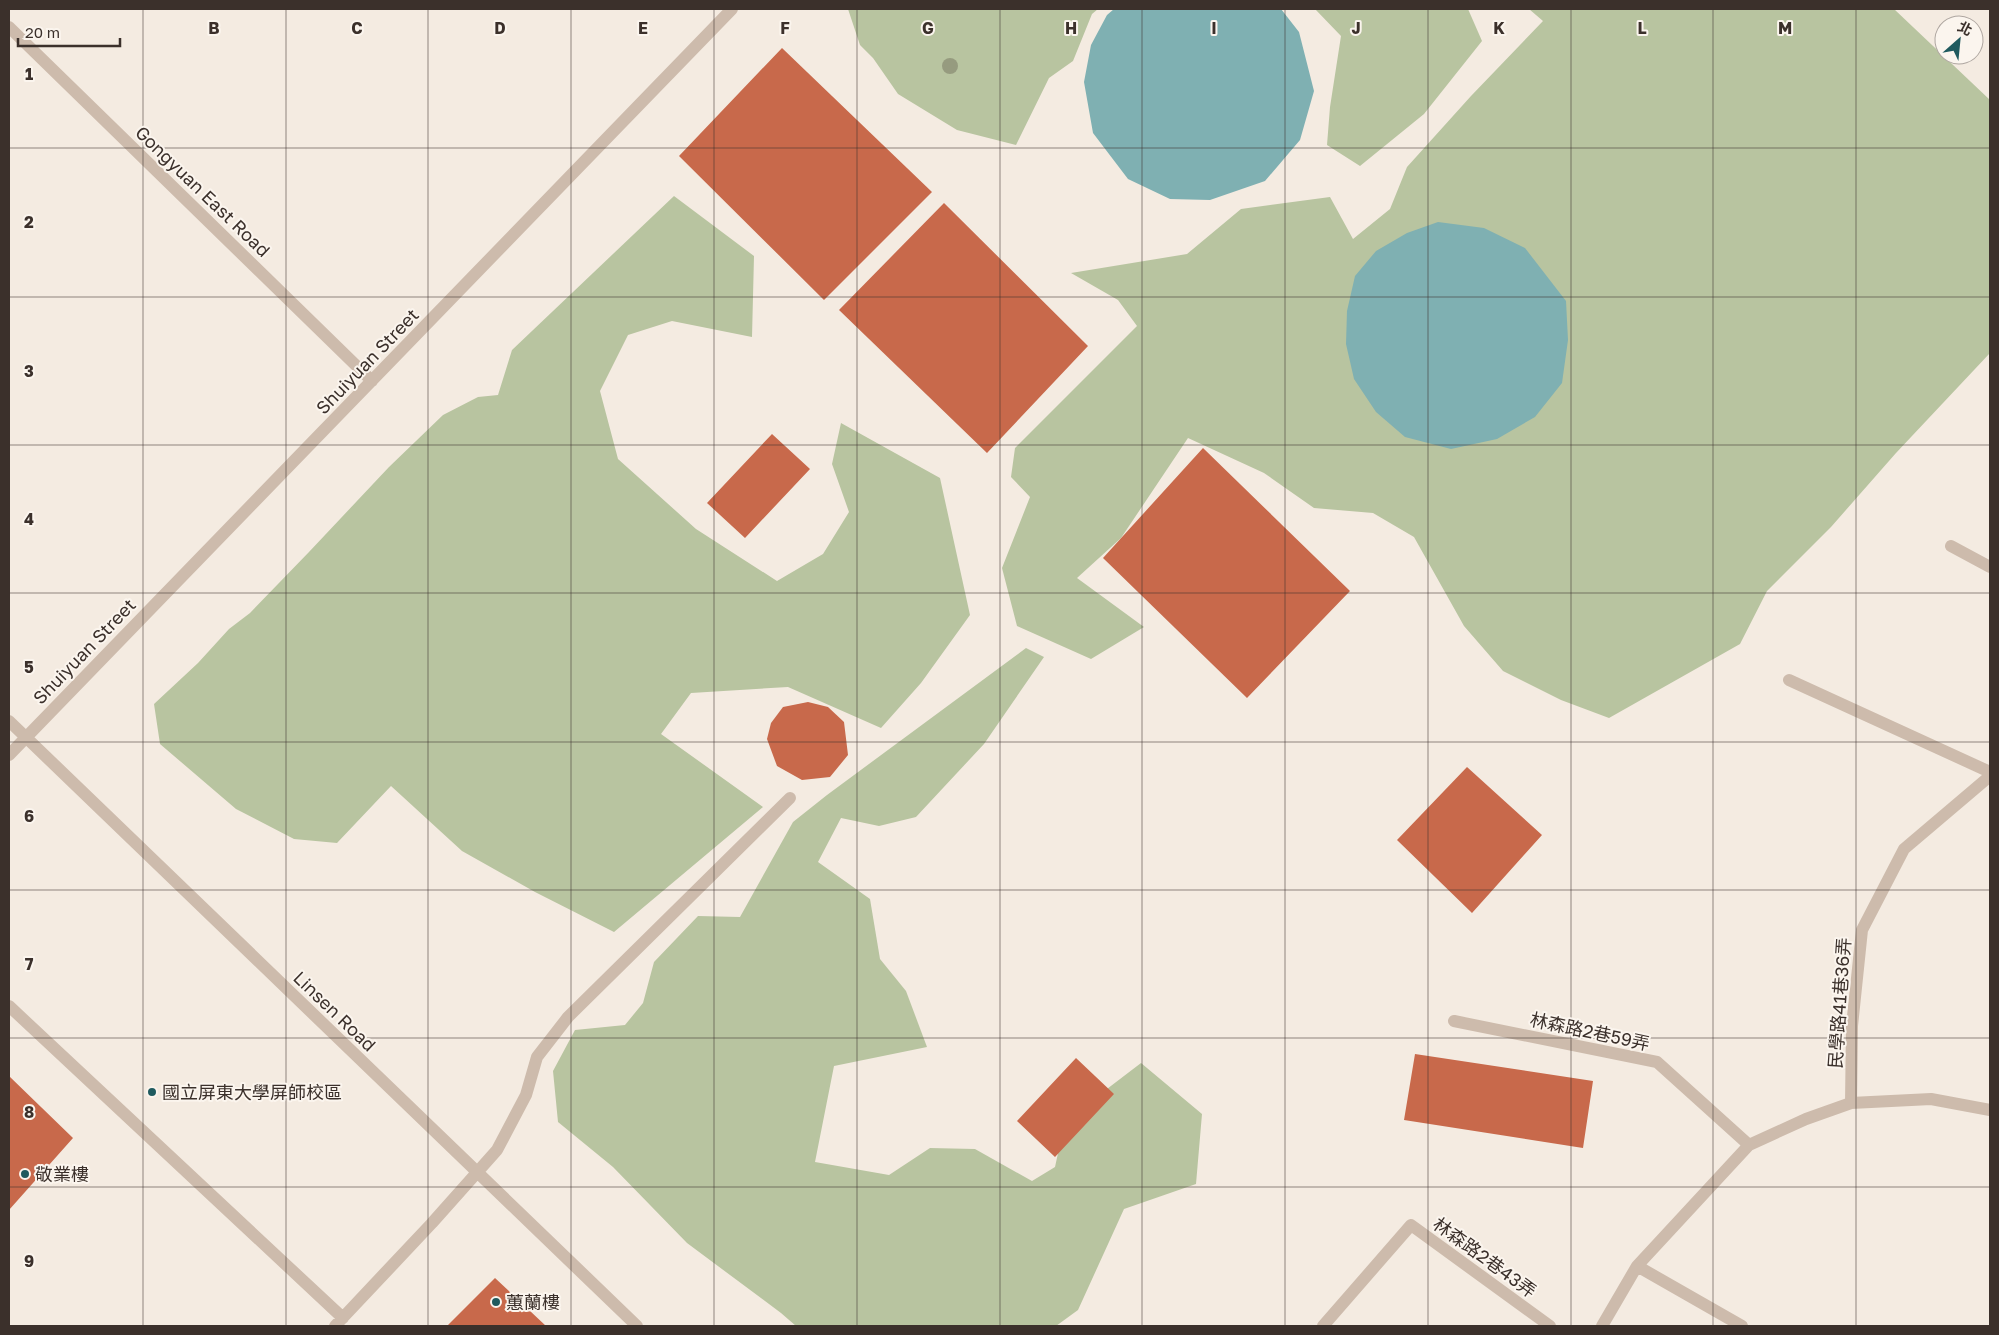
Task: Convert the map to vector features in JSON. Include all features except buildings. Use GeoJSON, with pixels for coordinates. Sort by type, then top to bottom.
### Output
{"type":"FeatureCollection","features":[{"type":"Feature","properties":{"kind":"street","name":"Shuiyuan Street"},"geometry":{"type":"LineString","coordinates":[[9,755],[25,736],[732,9]]}},
{"type":"Feature","properties":{"kind":"street","name":"Gongyuan East Road"},"geometry":{"type":"LineString","coordinates":[[9,26],[372,381]]}},
{"type":"Feature","properties":{"kind":"street"},"geometry":{"type":"LineString","coordinates":[[1951,546],[1990,567]]}},
{"type":"Feature","properties":{"kind":"street"},"geometry":{"type":"LineString","coordinates":[[1789,680],[1990,772]]}},
{"type":"Feature","properties":{"kind":"street","name":"Linsen Road"},"geometry":{"type":"LineString","coordinates":[[9,720],[477,1174],[637,1326]]}},
{"type":"Feature","properties":{"kind":"street","name":"民學路41巷36弄"},"geometry":{"type":"LineString","coordinates":[[1851,1102],[1852,1026],[1862,930],[1904,849],[1990,776]]}},
{"type":"Feature","properties":{"kind":"street"},"geometry":{"type":"LineString","coordinates":[[9,1006],[339,1322],[477,1174],[497,1150],[526,1095],[538,1057],[568,1018],[790,798]]}},
{"type":"Feature","properties":{"kind":"street","name":"林森路2巷59弄"},"geometry":{"type":"LineString","coordinates":[[1454,1021],[1657,1062],[1749,1145]]}},
{"type":"Feature","properties":{"kind":"street"},"geometry":{"type":"LineString","coordinates":[[1602,1326],[1637,1266],[1749,1145],[1806,1119],[1851,1102],[1931,1099],[1990,1110]]}},
{"type":"Feature","properties":{"kind":"street","name":"林森路2巷43弄"},"geometry":{"type":"LineString","coordinates":[[1323,1326],[1411,1225],[1550,1326]]}},
{"type":"Feature","properties":{"kind":"street"},"geometry":{"type":"LineString","coordinates":[[1637,1266],[1742,1326]]}},
{"type":"Feature","properties":{"kind":"green space"},"geometry":{"type":"Polygon","coordinates":[[[848,9],[1098,9],[1092,14],[1073,61],[1049,78],[1016,145],[957,130],[898,94],[873,58],[860,45],[848,9]]]}},
{"type":"Feature","properties":{"kind":"green space"},"geometry":{"type":"Polygon","coordinates":[[[1315,9],[1468,9],[1482,41],[1424,114],[1360,166],[1327,145],[1330,107],[1341,36],[1315,9]]]}},
{"type":"Feature","properties":{"kind":"green space"},"geometry":{"type":"Polygon","coordinates":[[[1529,9],[1894,9],[1934,47],[1934,65],[1953,65],[1990,100],[1990,353],[1896,453],[1831,527],[1767,591],[1740,644],[1609,718],[1561,700],[1503,671],[1464,626],[1414,537],[1373,513],[1314,508],[1264,473],[1188,438],[1121,538],[1077,578],[1144,627],[1091,659],[1017,626],[1002,568],[1030,497],[1011,477],[1015,448],[1137,326],[1118,300],[1071,273],[1187,254],[1241,209],[1330,197],[1353,239],[1390,209],[1407,167],[1471,96],[1543,21],[1529,9]]]}},
{"type":"Feature","properties":{"kind":"green space"},"geometry":{"type":"Polygon","coordinates":[[[674,196],[754,256],[752,337],[672,321],[628,335],[600,391],[618,459],[696,529],[777,581],[823,554],[849,512],[832,464],[841,423],[940,478],[970,615],[921,683],[881,728],[788,687],[691,693],[661,734],[763,807],[614,932],[535,892],[462,851],[391,786],[337,843],[294,839],[236,809],[160,744],[154,704],[198,663],[229,629],[250,613],[389,467],[443,415],[478,397],[498,395],[512,350],[674,196]]]}},
{"type":"Feature","properties":{"kind":"green space"},"geometry":{"type":"Polygon","coordinates":[[[1026,648],[1044,657],[984,744],[916,817],[879,826],[841,818],[818,862],[870,899],[880,959],[906,991],[927,1047],[834,1066],[815,1162],[889,1175],[930,1148],[975,1149],[1032,1181],[1055,1167],[1065,1121],[1141,1063],[1202,1114],[1196,1184],[1124,1209],[1078,1310],[1056,1326],[796,1326],[687,1243],[613,1167],[558,1122],[553,1071],[575,1030],[625,1025],[643,1003],[654,962],[698,916],[740,917],[793,822],[1026,648]]]}},
{"type":"Feature","properties":{"kind":"water"},"geometry":{"type":"Polygon","coordinates":[[[1114,9],[1281,9],[1299,32],[1314,91],[1300,140],[1265,181],[1210,200],[1170,199],[1128,179],[1093,133],[1084,82],[1091,45],[1107,15],[1114,9]]]}},
{"type":"Feature","properties":{"kind":"water"},"geometry":{"type":"Polygon","coordinates":[[[1438,222],[1484,228],[1525,248],[1566,301],[1568,340],[1562,383],[1535,417],[1497,439],[1451,449],[1405,437],[1376,412],[1354,379],[1346,344],[1347,311],[1355,276],[1376,251],[1407,233],[1438,222]]]}},
{"type":"Feature","properties":{"kind":"place","name":"國立屏東大學屏師校區"},"geometry":{"type":"Point","coordinates":[152,1092]}},
{"type":"Feature","properties":{"kind":"place","name":"敬業樓"},"geometry":{"type":"Point","coordinates":[25,1174]}},
{"type":"Feature","properties":{"kind":"place","name":"蕙蘭樓"},"geometry":{"type":"Point","coordinates":[496,1302]}}]}
